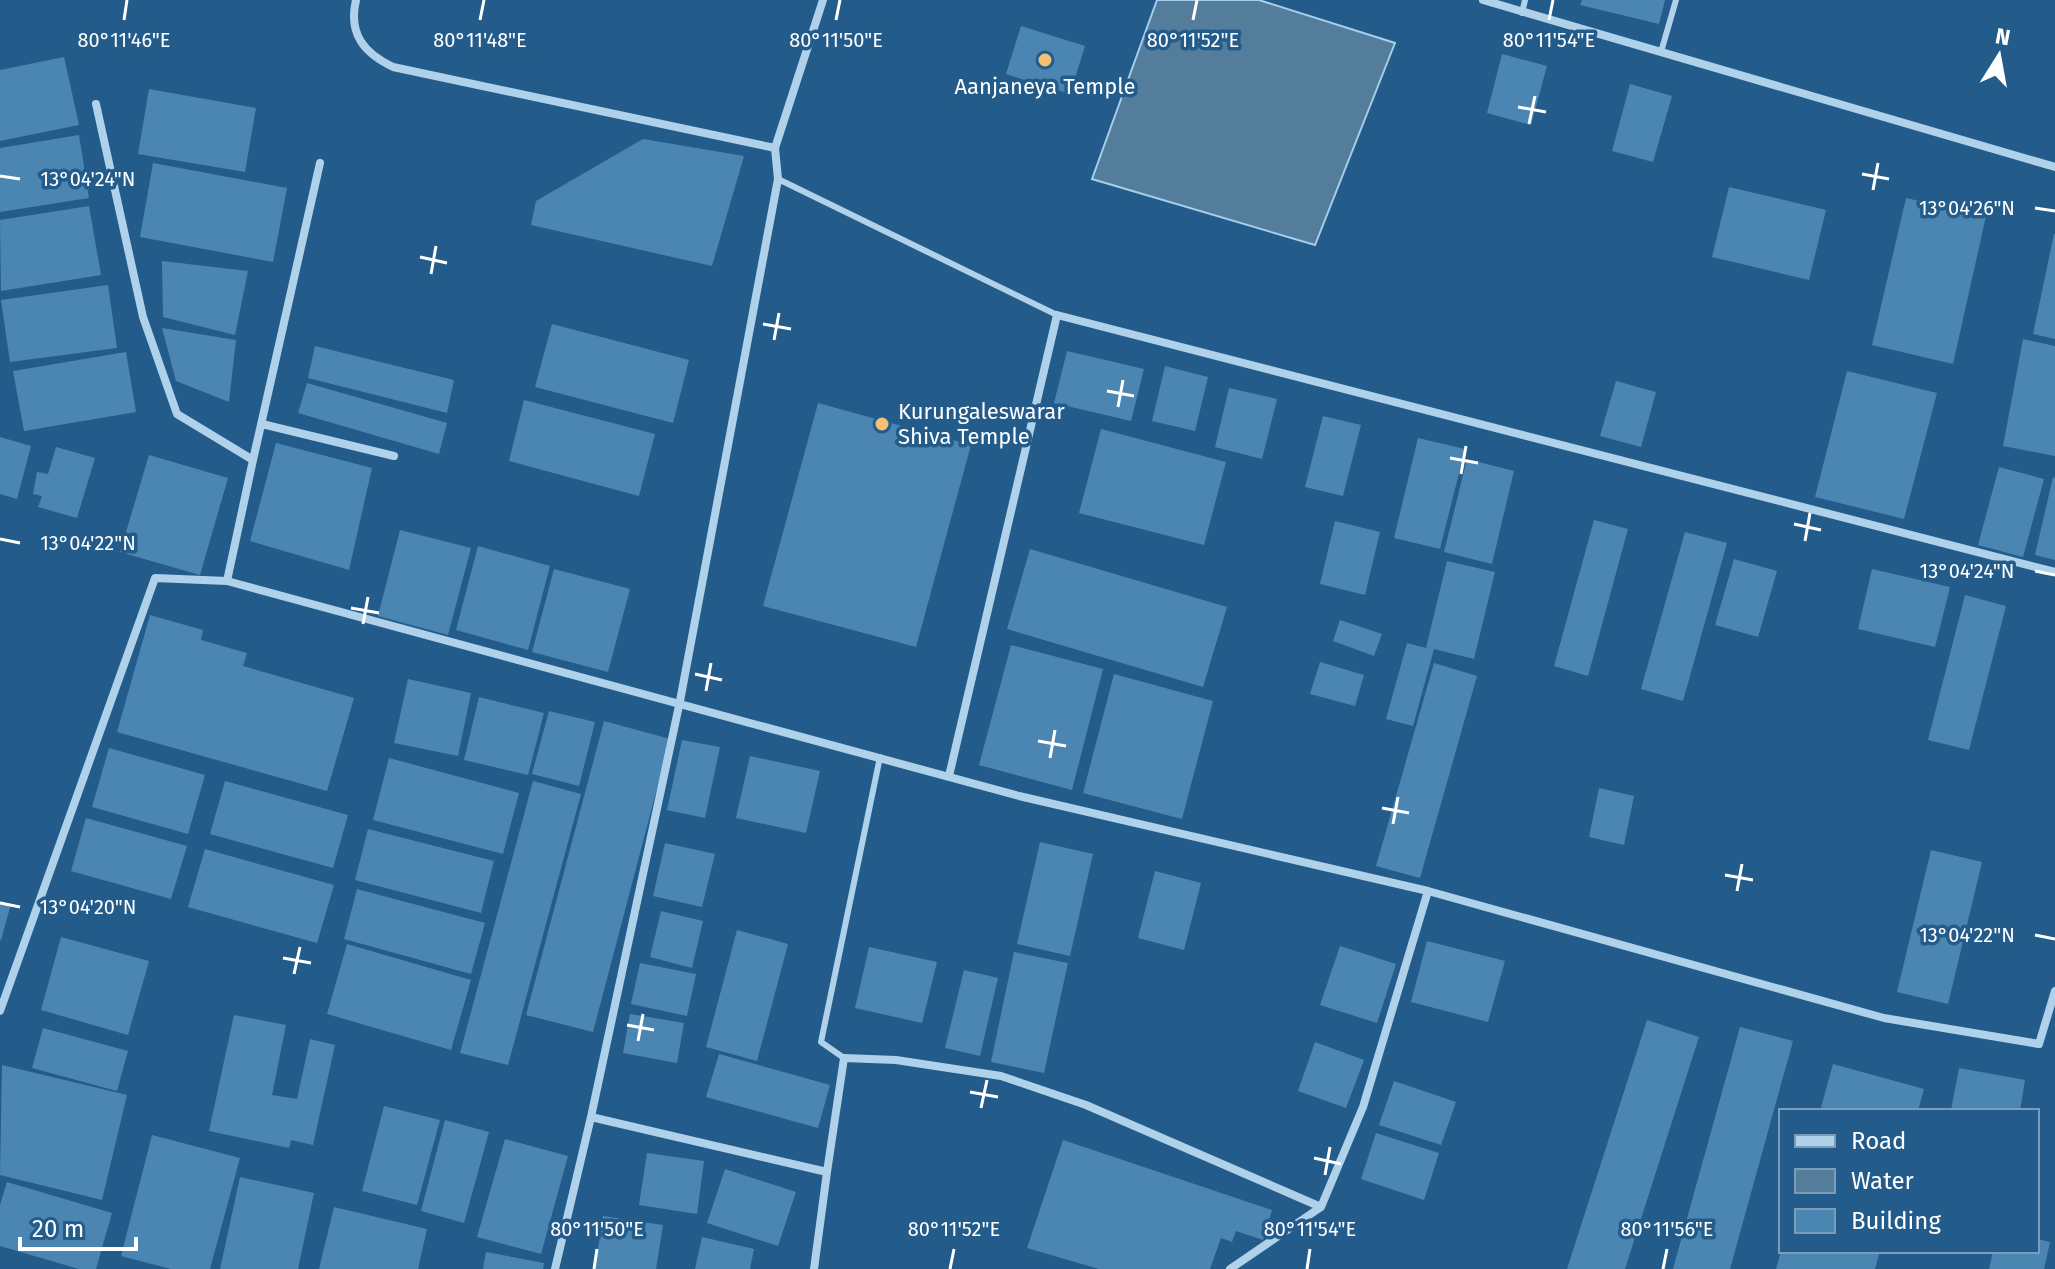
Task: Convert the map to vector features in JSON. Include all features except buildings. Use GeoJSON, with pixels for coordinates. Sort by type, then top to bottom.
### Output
{"type":"FeatureCollection","features":[{"type":"Feature","properties":{"kind":"street"},"geometry":{"type":"LineString","coordinates":[[356,0],[356,37],[372,57],[393,67],[775,148]]}},
{"type":"Feature","properties":{"kind":"street"},"geometry":{"type":"LineString","coordinates":[[555,1269],[591,1117],[680,701],[778,179],[775,148],[823,0]]}},
{"type":"Feature","properties":{"kind":"street"},"geometry":{"type":"LineString","coordinates":[[1483,0],[2055,167]]}},
{"type":"Feature","properties":{"kind":"street"},"geometry":{"type":"LineString","coordinates":[[96,104],[143,317],[177,414],[253,460]]}},
{"type":"Feature","properties":{"kind":"street"},"geometry":{"type":"LineString","coordinates":[[227,581],[320,163]]}},
{"type":"Feature","properties":{"kind":"street"},"geometry":{"type":"LineString","coordinates":[[949,776],[1057,315],[2055,572]]}},
{"type":"Feature","properties":{"kind":"street"},"geometry":{"type":"LineString","coordinates":[[262,424],[394,456]]}},
{"type":"Feature","properties":{"kind":"street"},"geometry":{"type":"LineString","coordinates":[[0,1011],[155,578],[227,581],[680,701],[1019,796],[1428,891],[1884,1018],[2039,1044],[2055,991]]}},
{"type":"Feature","properties":{"kind":"street"},"geometry":{"type":"LineString","coordinates":[[1230,1269],[1321,1207],[1363,1107],[1428,891]]}},
{"type":"Feature","properties":{"kind":"street"},"geometry":{"type":"LineString","coordinates":[[814,1269],[844,1058],[896,1060],[1001,1076],[1086,1105],[1321,1207]]}},
{"type":"Feature","properties":{"kind":"street"},"geometry":{"type":"LineString","coordinates":[[591,1117],[827,1172]]}},
{"type":"Feature","properties":{"kind":"lane"},"geometry":{"type":"LineString","coordinates":[[1522,13],[1525,0]]}},
{"type":"Feature","properties":{"kind":"lane"},"geometry":{"type":"LineString","coordinates":[[1661,52],[1676,0]]}},
{"type":"Feature","properties":{"kind":"lane"},"geometry":{"type":"LineString","coordinates":[[778,179],[1057,315]]}},
{"type":"Feature","properties":{"kind":"lane"},"geometry":{"type":"LineString","coordinates":[[844,1058],[821,1042],[880,757]]}},
{"type":"Feature","properties":{"kind":"water"},"geometry":{"type":"Polygon","coordinates":[[[1157,0],[1259,0],[1395,43],[1315,245],[1092,179],[1157,0]]]}},
{"type":"Feature","properties":{"kind":"place","name":"Aanjaneya Temple"},"geometry":{"type":"Point","coordinates":[1045,60]}},
{"type":"Feature","properties":{"kind":"place","name":"Kurungaleswarar Shiva Temple"},"geometry":{"type":"Point","coordinates":[882,424]}}]}
